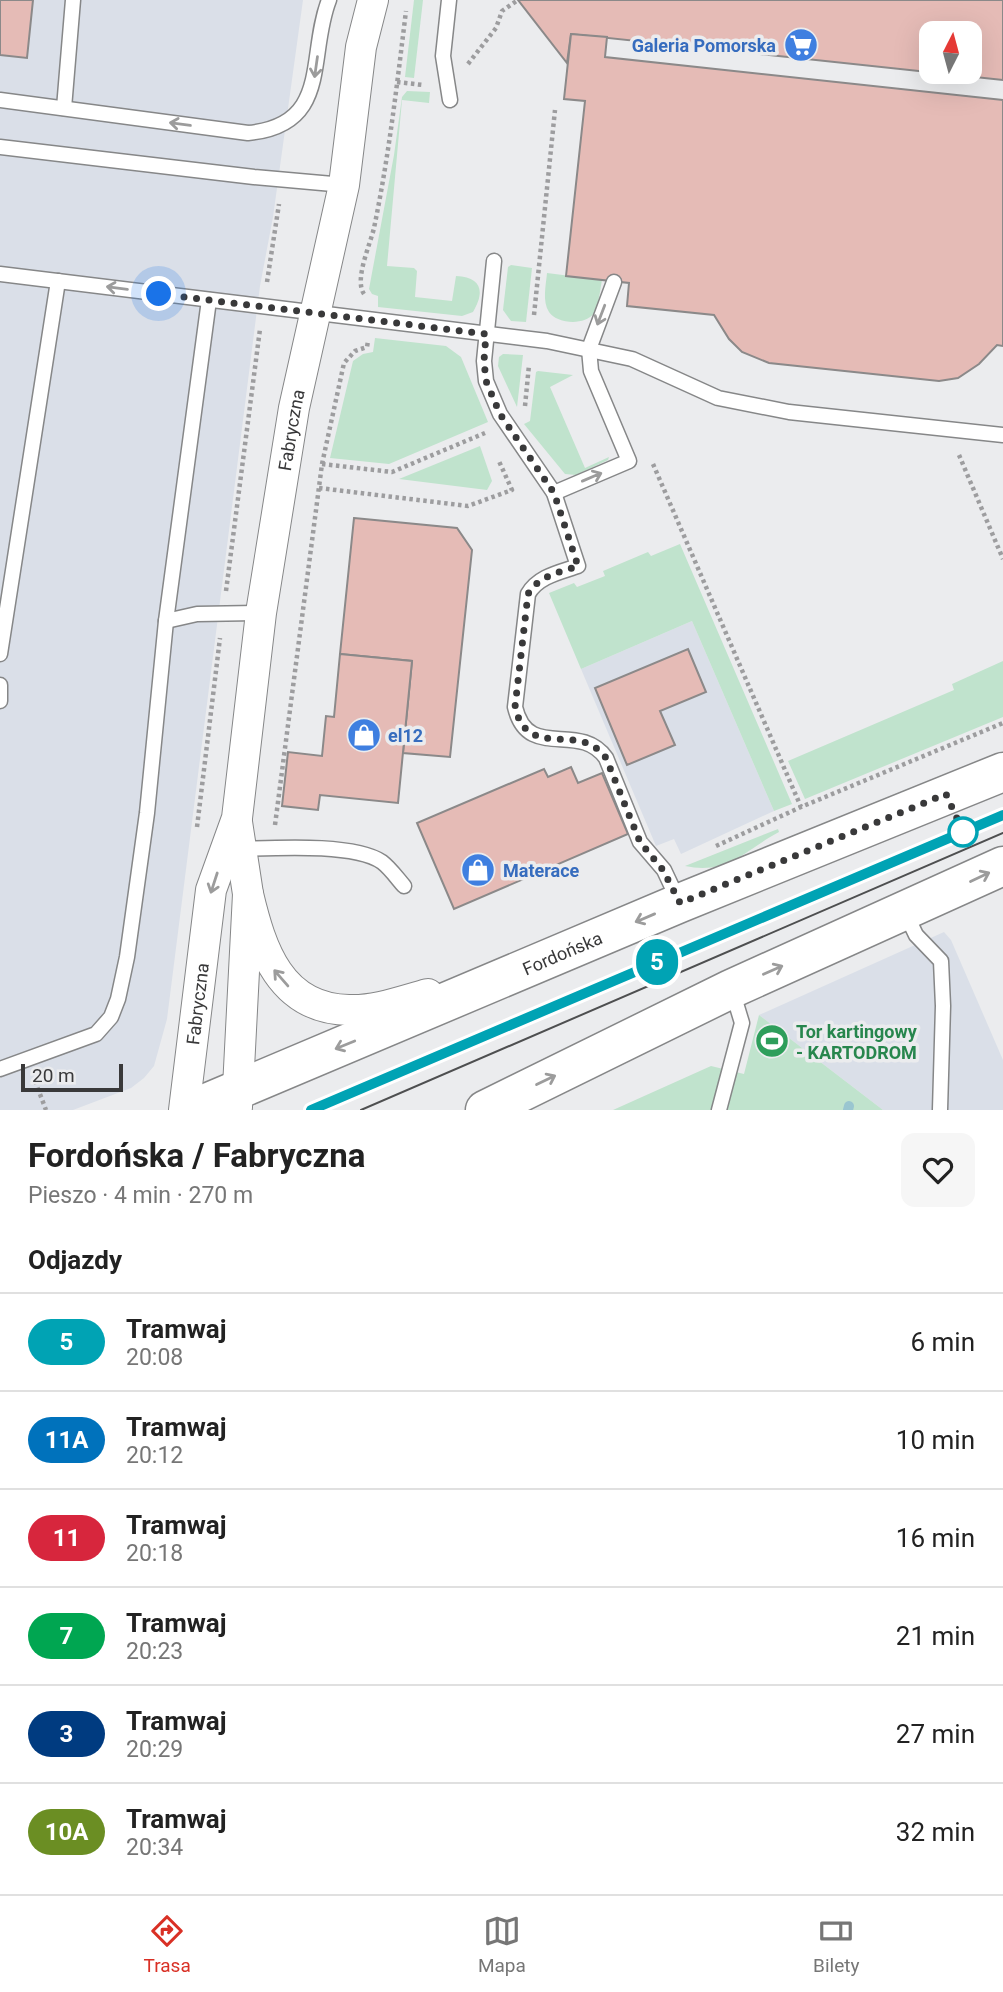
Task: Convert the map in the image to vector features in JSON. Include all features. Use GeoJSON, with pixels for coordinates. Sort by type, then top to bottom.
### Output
{"type":"FeatureCollection","features":[{"type":"Feature","properties":{"kind":"main road","name":"Fordońska"},"geometry":{"type":"LineString","coordinates":[[190,1110],[237,1099],[530,967],[1003,772]]}},
{"type":"Feature","properties":{"kind":"main road"},"geometry":{"type":"LineString","coordinates":[[485,1110],[732,989],[1003,866]]}},
{"type":"Feature","properties":{"kind":"street","name":"Fabryczna"},"geometry":{"type":"LineString","coordinates":[[359,0],[361,47]]}},
{"type":"Feature","properties":{"kind":"street","name":"Fabryczna"},"geometry":{"type":"LineString","coordinates":[[184,1110],[211,890],[237,818],[261,613],[294,408],[344,185],[361,47],[373,0]]}},
{"type":"Feature","properties":{"kind":"street","name":"Fabryczna"},"geometry":{"type":"LineString","coordinates":[[237,818],[248,894],[237,1099]]}},
{"type":"Feature","properties":{"kind":"street"},"geometry":{"type":"LineString","coordinates":[[248,894],[258,935],[267,959],[277,974],[299,994],[326,1007],[350,1010],[380,1007],[530,967]]}},
{"type":"Feature","properties":{"kind":"lane"},"geometry":{"type":"LineString","coordinates":[[64,108],[73,0]]}},
{"type":"Feature","properties":{"kind":"lane"},"geometry":{"type":"LineString","coordinates":[[0,100],[248,133],[265,131],[294,116],[309,99],[314,83],[323,15],[329,0]]}},
{"type":"Feature","properties":{"kind":"lane"},"geometry":{"type":"LineString","coordinates":[[449,0],[443,56],[450,100]]}},
{"type":"Feature","properties":{"kind":"lane"},"geometry":{"type":"LineString","coordinates":[[0,147],[344,185]]}},
{"type":"Feature","properties":{"kind":"lane"},"geometry":{"type":"LineString","coordinates":[[494,261],[484,361],[486,381],[506,422],[554,493],[578,566],[543,579],[535,584],[528,594],[515,707],[517,718],[533,734],[552,740],[579,740],[592,743],[599,749],[606,758],[640,842],[663,870],[680,903]]}},
{"type":"Feature","properties":{"kind":"lane"},"geometry":{"type":"LineString","coordinates":[[0,274],[589,349],[632,359],[718,398],[789,412],[1003,435]]}},
{"type":"Feature","properties":{"kind":"lane"},"geometry":{"type":"LineString","coordinates":[[0,654],[58,281]]}},
{"type":"Feature","properties":{"kind":"lane"},"geometry":{"type":"LineString","coordinates":[[554,493],[629,461],[591,371],[589,349],[614,282]]}},
{"type":"Feature","properties":{"kind":"lane"},"geometry":{"type":"LineString","coordinates":[[0,1069],[96,1034],[111,1017],[118,999],[127,957],[147,813],[166,621],[209,300]]}},
{"type":"Feature","properties":{"kind":"lane"},"geometry":{"type":"LineString","coordinates":[[166,621],[197,614],[261,613]]}},
{"type":"Feature","properties":{"kind":"lane"},"geometry":{"type":"LineString","coordinates":[[0,685],[0,701]]}},
{"type":"Feature","properties":{"kind":"lane"},"geometry":{"type":"LineString","coordinates":[[241,849],[337,850],[363,854],[380,861],[404,886]]}},
{"type":"Feature","properties":{"kind":"lane"},"geometry":{"type":"LineString","coordinates":[[904,911],[916,935],[941,961],[943,1006],[940,1110]]}},
{"type":"Feature","properties":{"kind":"lane"},"geometry":{"type":"LineString","coordinates":[[719,1110],[742,1023],[732,989]]}},
{"type":"Feature","properties":{"kind":"path"},"geometry":{"type":"LineString","coordinates":[[274,848],[322,464],[344,363],[355,351],[367,347],[372,300],[360,288],[360,280],[386,167],[407,0]]}},
{"type":"Feature","properties":{"kind":"path"},"geometry":{"type":"LineString","coordinates":[[196,835],[263,307],[282,180]]}},
{"type":"Feature","properties":{"kind":"path"},"geometry":{"type":"LineString","coordinates":[[506,422],[524,413],[529,365]]}},
{"type":"Feature","properties":{"kind":"path"},"geometry":{"type":"LineString","coordinates":[[322,464],[392,472],[486,432],[492,444]]}},
{"type":"Feature","properties":{"kind":"path"},"geometry":{"type":"LineString","coordinates":[[958,454],[1003,559]]}},
{"type":"Feature","properties":{"kind":"path"},"geometry":{"type":"LineString","coordinates":[[319,488],[468,506],[512,490],[497,455]]}},
{"type":"Feature","properties":{"kind":"path"},"geometry":{"type":"LineString","coordinates":[[713,847],[1003,723]]}},
{"type":"Feature","properties":{"kind":"shaded area"},"geometry":{"type":"Polygon","coordinates":[[[0,0],[303,0],[273,217],[260,286],[167,1019],[154,1066],[144,1078],[131,1088],[73,1110],[0,1110],[0,0]]]}},
{"type":"Feature","properties":{"kind":"shaded area"},"geometry":{"type":"Polygon","coordinates":[[[692,621],[774,811],[681,854],[674,839],[656,846],[581,669],[692,621]]]}},
{"type":"Feature","properties":{"kind":"shaded area"},"geometry":{"type":"Polygon","coordinates":[[[944,932],[951,940],[1003,1060],[1003,1110],[883,1110],[759,1015],[944,932]]]}},
{"type":"Feature","properties":{"kind":"green space"},"geometry":{"type":"Polygon","coordinates":[[[414,0],[423,0],[414,78],[405,77],[414,0]]]}},
{"type":"Feature","properties":{"kind":"green space"},"geometry":{"type":"Polygon","coordinates":[[[407,91],[430,92],[429,103],[402,100],[387,266],[414,268],[417,271],[415,297],[452,301],[456,276],[471,279],[479,287],[479,298],[473,312],[462,316],[378,307],[378,296],[372,294],[369,289],[402,97],[407,91]]]}},
{"type":"Feature","properties":{"kind":"green space"},"geometry":{"type":"Polygon","coordinates":[[[511,265],[532,268],[526,322],[511,321],[503,310],[508,267],[511,265]]]}},
{"type":"Feature","properties":{"kind":"green space"},"geometry":{"type":"Polygon","coordinates":[[[547,273],[602,280],[594,313],[578,322],[564,321],[553,316],[546,303],[547,273]]]}},
{"type":"Feature","properties":{"kind":"green space"},"geometry":{"type":"Polygon","coordinates":[[[375,338],[446,346],[461,357],[488,422],[389,464],[330,458],[353,361],[363,354],[373,352],[375,338]]]}},
{"type":"Feature","properties":{"kind":"green space"},"geometry":{"type":"Polygon","coordinates":[[[503,354],[523,355],[517,407],[498,366],[499,357],[503,354]]]}},
{"type":"Feature","properties":{"kind":"green space"},"geometry":{"type":"Polygon","coordinates":[[[538,371],[573,375],[550,387],[585,468],[609,457],[608,460],[576,475],[565,474],[524,424],[530,421],[538,371]]]}},
{"type":"Feature","properties":{"kind":"green space"},"geometry":{"type":"Polygon","coordinates":[[[480,446],[492,481],[487,490],[399,479],[480,446]]]}},
{"type":"Feature","properties":{"kind":"green space"},"geometry":{"type":"Polygon","coordinates":[[[680,544],[792,804],[774,811],[692,621],[581,669],[549,593],[574,583],[577,587],[605,576],[603,571],[648,552],[651,556],[680,544]]]}},
{"type":"Feature","properties":{"kind":"green space"},"geometry":{"type":"Polygon","coordinates":[[[1003,661],[1003,717],[805,799],[788,761],[954,690],[952,684],[1003,661]]]}},
{"type":"Feature","properties":{"kind":"green space"},"geometry":{"type":"Polygon","coordinates":[[[778,829],[779,832],[725,864],[700,868],[685,866],[778,829]]]}},
{"type":"Feature","properties":{"kind":"green space","name":"Tor kartingowy - KARTODROM"},"geometry":{"type":"Polygon","coordinates":[[[759,1015],[883,1110],[613,1110],[711,1066],[744,1074],[759,1015]]]}},
{"type":"Feature","properties":{"kind":"building"},"geometry":{"type":"Polygon","coordinates":[[[0,0],[33,0],[27,58],[0,55],[0,0]]]}},
{"type":"Feature","properties":{"kind":"building","name":"Galeria Pomorska"},"geometry":{"type":"Polygon","coordinates":[[[518,0],[1003,0],[1003,80],[982,78],[982,21],[919,21],[919,71],[571,34],[567,63],[518,0]]]}},
{"type":"Feature","properties":{"kind":"building"},"geometry":{"type":"Polygon","coordinates":[[[571,34],[607,37],[605,57],[1003,100],[1003,346],[997,345],[979,364],[958,378],[939,381],[769,363],[742,352],[729,339],[714,315],[627,306],[629,283],[566,276],[585,101],[564,99],[571,34]]]}},
{"type":"Feature","properties":{"kind":"building"},"geometry":{"type":"Polygon","coordinates":[[[354,518],[457,528],[472,550],[450,757],[403,753],[412,661],[340,654],[354,518]]]}},
{"type":"Feature","properties":{"kind":"building"},"geometry":{"type":"Polygon","coordinates":[[[688,649],[706,692],[660,711],[675,745],[627,765],[595,688],[688,649]]]}},
{"type":"Feature","properties":{"kind":"building","name":"el12"},"geometry":{"type":"Polygon","coordinates":[[[340,654],[412,661],[398,803],[320,795],[318,810],[282,806],[288,752],[322,756],[326,716],[334,717],[340,654]]]}},
{"type":"Feature","properties":{"kind":"building"},"geometry":{"type":"Polygon","coordinates":[[[571,767],[578,783],[602,773],[628,834],[454,909],[417,823],[544,769],[548,777],[571,767]]]}},
{"type":"Feature","properties":{"kind":"waterway"},"geometry":{"type":"LineString","coordinates":[[848,1110],[849,1106]]}},
{"type":"Feature","properties":{"kind":"tram line"},"geometry":{"type":"LineString","coordinates":[[311,1110],[1003,815]]}},
{"type":"Feature","properties":{"kind":"tram line","name":"5"},"geometry":{"type":"LineString","coordinates":[[311,1110],[1003,815]]}},
{"type":"Feature","properties":{"kind":"tram line"},"geometry":{"type":"LineString","coordinates":[[361,1110],[1003,833]]}},
{"type":"Feature","properties":{"kind":"place","name":"Galeria Pomorska"},"geometry":{"type":"Point","coordinates":[801,45]}},
{"type":"Feature","properties":{"kind":"place","name":"el12"},"geometry":{"type":"Point","coordinates":[364,735]}},
{"type":"Feature","properties":{"kind":"place","name":"Materace"},"geometry":{"type":"Point","coordinates":[478,870]}},
{"type":"Feature","properties":{"kind":"place","name":"Tor kartingowy - KARTODROM"},"geometry":{"type":"Point","coordinates":[772,1041]}},
{"type":"Feature","properties":{"kind":"route"},"geometry":{"type":"LineString","coordinates":[[159,294],[486,334],[486,381],[500,414],[554,493],[578,566],[543,579],[535,584],[528,594],[515,707],[517,718],[533,734],[552,740],[579,740],[592,743],[599,749],[606,758],[640,842],[663,870],[680,903],[946,794],[963,832]]}}]}
